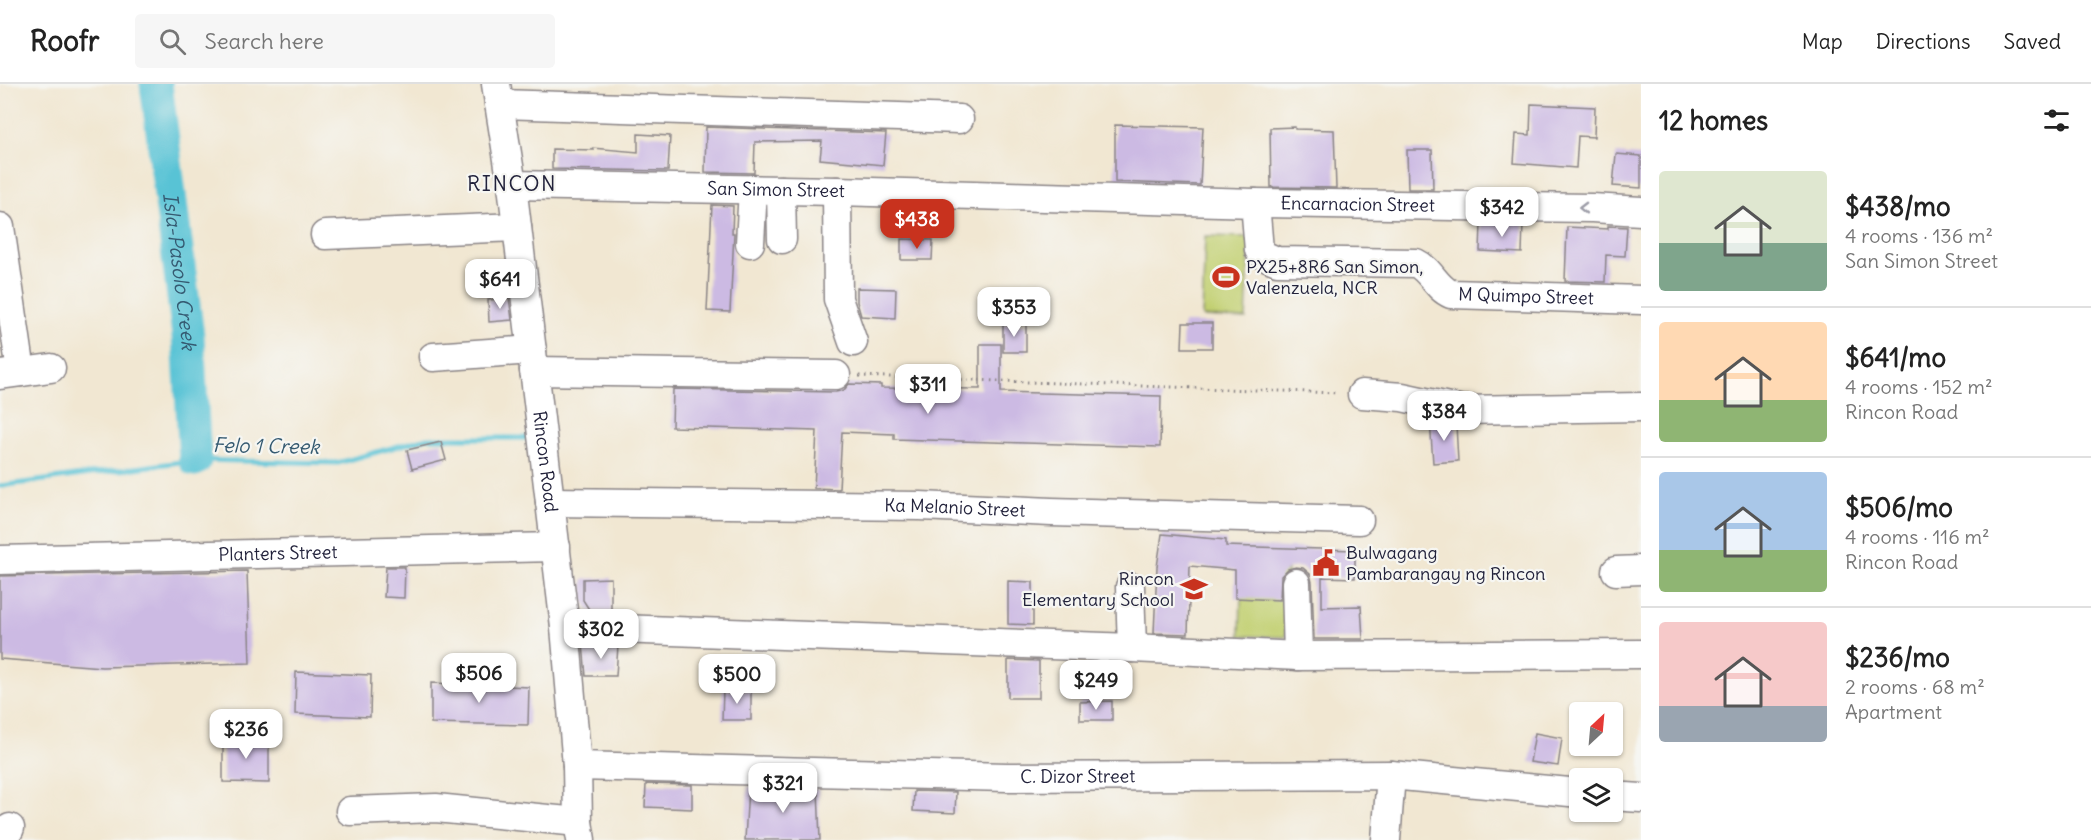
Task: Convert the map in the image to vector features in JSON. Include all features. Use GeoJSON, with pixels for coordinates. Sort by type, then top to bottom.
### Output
{"type":"FeatureCollection","features":[{"type":"Feature","properties":{"kind":"street"},"geometry":{"type":"LineString","coordinates":[[497,94],[959,118]]}},
{"type":"Feature","properties":{"kind":"street","name":"Rincon Road"},"geometry":{"type":"LineString","coordinates":[[497,94],[512,185],[565,627],[580,831]]}},
{"type":"Feature","properties":{"kind":"street","name":"San Simon Street"},"geometry":{"type":"LineString","coordinates":[[512,185],[837,191],[1255,203]]}},
{"type":"Feature","properties":{"kind":"street"},"geometry":{"type":"LineString","coordinates":[[767,190],[782,239]]}},
{"type":"Feature","properties":{"kind":"street"},"geometry":{"type":"LineString","coordinates":[[750,243],[767,190]]}},
{"type":"Feature","properties":{"kind":"street"},"geometry":{"type":"LineString","coordinates":[[837,191],[838,299],[853,342]]}},
{"type":"Feature","properties":{"kind":"street","name":"Encarnacion Street"},"geometry":{"type":"LineString","coordinates":[[1255,203],[1641,211]]}},
{"type":"Feature","properties":{"kind":"street","name":"M Quimpo Street"},"geometry":{"type":"LineString","coordinates":[[1255,203],[1259,250],[1269,259],[1416,263],[1423,266],[1439,286],[1451,294],[1641,300]]}},
{"type":"Feature","properties":{"kind":"street"},"geometry":{"type":"LineString","coordinates":[[0,227],[10,373],[51,368]]}},
{"type":"Feature","properties":{"kind":"street"},"geometry":{"type":"LineString","coordinates":[[325,235],[517,227]]}},
{"type":"Feature","properties":{"kind":"street"},"geometry":{"type":"LineString","coordinates":[[433,357],[836,375]]}},
{"type":"Feature","properties":{"kind":"street"},"geometry":{"type":"LineString","coordinates":[[1362,394],[1402,397],[1463,410],[1641,407]]}},
{"type":"Feature","properties":{"kind":"street","name":"Ka Melanio Street"},"geometry":{"type":"LineString","coordinates":[[550,502],[920,506],[1359,520]]}},
{"type":"Feature","properties":{"kind":"street","name":"Planters Street"},"geometry":{"type":"LineString","coordinates":[[0,560],[556,548]]}},
{"type":"Feature","properties":{"kind":"street"},"geometry":{"type":"LineString","coordinates":[[1296,583],[1298,656]]}},
{"type":"Feature","properties":{"kind":"street"},"geometry":{"type":"LineString","coordinates":[[1130,587],[1132,648]]}},
{"type":"Feature","properties":{"kind":"street"},"geometry":{"type":"LineString","coordinates":[[565,627],[1298,656],[1641,654]]}},
{"type":"Feature","properties":{"kind":"street","name":"C. Dizor Street"},"geometry":{"type":"LineString","coordinates":[[577,766],[1007,777],[1390,775],[1569,792]]}},
{"type":"Feature","properties":{"kind":"street"},"geometry":{"type":"LineString","coordinates":[[1386,840],[1390,775]]}},
{"type":"Feature","properties":{"kind":"street"},"geometry":{"type":"LineString","coordinates":[[1623,797],[1641,798]]}},
{"type":"Feature","properties":{"kind":"street"},"geometry":{"type":"LineString","coordinates":[[350,811],[436,808],[580,831]]}},
{"type":"Feature","properties":{"kind":"path"},"geometry":{"type":"LineString","coordinates":[[836,375],[1362,394]]}},
{"type":"Feature","properties":{"kind":"green space","name":"PX25+8R6 San Simon, Valenzuela, NCR"},"geometry":{"type":"Polygon","coordinates":[[[1205,236],[1250,237],[1246,319],[1202,317],[1205,236]]]}},
{"type":"Feature","properties":{"kind":"green space"},"geometry":{"type":"Polygon","coordinates":[[[1242,551],[1287,552],[1286,637],[1240,636],[1242,551]]]}},
{"type":"Feature","properties":{"kind":"building"},"geometry":{"type":"Polygon","coordinates":[[[1531,104],[1595,107],[1594,137],[1578,136],[1576,168],[1514,163],[1516,134],[1530,135],[1531,104]]]}},
{"type":"Feature","properties":{"kind":"building"},"geometry":{"type":"Polygon","coordinates":[[[1115,125],[1203,127],[1200,185],[1115,182],[1115,125]]]}},
{"type":"Feature","properties":{"kind":"building"},"geometry":{"type":"Polygon","coordinates":[[[706,127],[886,133],[883,165],[820,159],[822,141],[755,142],[754,173],[705,172],[706,127]]]}},
{"type":"Feature","properties":{"kind":"building"},"geometry":{"type":"Polygon","coordinates":[[[1295,127],[1295,129],[1334,130],[1336,188],[1271,187],[1270,128],[1295,127]]]}},
{"type":"Feature","properties":{"kind":"building"},"geometry":{"type":"Polygon","coordinates":[[[638,134],[670,136],[668,171],[552,169],[552,149],[594,150],[593,148],[638,152],[638,134]]]}},
{"type":"Feature","properties":{"kind":"building"},"geometry":{"type":"Polygon","coordinates":[[[1407,150],[1432,150],[1433,189],[1408,189],[1407,150]]]}},
{"type":"Feature","properties":{"kind":"building"},"geometry":{"type":"Polygon","coordinates":[[[1616,154],[1641,156],[1641,188],[1613,186],[1616,154]]]}},
{"type":"Feature","properties":{"kind":"building"},"geometry":{"type":"Polygon","coordinates":[[[712,205],[733,206],[730,312],[707,311],[712,205]]]}},
{"type":"Feature","properties":{"kind":"building"},"geometry":{"type":"Polygon","coordinates":[[[1481,223],[1523,223],[1522,253],[1480,251],[1481,223]]]}},
{"type":"Feature","properties":{"kind":"building"},"geometry":{"type":"Polygon","coordinates":[[[1608,226],[1627,227],[1625,256],[1606,255],[1605,282],[1565,281],[1567,227],[1608,229],[1608,226]]]}},
{"type":"Feature","properties":{"kind":"building"},"geometry":{"type":"Polygon","coordinates":[[[901,239],[933,240],[932,260],[901,260],[901,239]]]}},
{"type":"Feature","properties":{"kind":"building"},"geometry":{"type":"Polygon","coordinates":[[[857,288],[896,289],[895,318],[861,316],[857,302],[857,288]]]}},
{"type":"Feature","properties":{"kind":"building"},"geometry":{"type":"Polygon","coordinates":[[[509,298],[512,320],[489,322],[488,300],[509,298]]]}},
{"type":"Feature","properties":{"kind":"building"},"geometry":{"type":"Polygon","coordinates":[[[1183,323],[1212,323],[1212,348],[1182,348],[1183,323]]]}},
{"type":"Feature","properties":{"kind":"building"},"geometry":{"type":"Polygon","coordinates":[[[1003,324],[1026,324],[1026,352],[1003,352],[1003,324]]]}},
{"type":"Feature","properties":{"kind":"building"},"geometry":{"type":"Polygon","coordinates":[[[980,344],[1001,344],[1001,392],[1161,396],[1160,447],[894,439],[894,434],[842,432],[839,489],[814,488],[817,431],[672,427],[673,389],[836,392],[844,390],[849,384],[881,385],[881,388],[980,389],[980,344]]]}},
{"type":"Feature","properties":{"kind":"building"},"geometry":{"type":"Polygon","coordinates":[[[1430,420],[1456,425],[1458,461],[1433,463],[1430,420]]]}},
{"type":"Feature","properties":{"kind":"building"},"geometry":{"type":"Polygon","coordinates":[[[441,442],[446,460],[412,469],[407,450],[441,442]]]}},
{"type":"Feature","properties":{"kind":"building"},"geometry":{"type":"Polygon","coordinates":[[[1162,534],[1226,540],[1226,546],[1355,550],[1355,578],[1322,577],[1322,607],[1361,606],[1363,639],[1314,639],[1310,574],[1303,568],[1296,567],[1288,569],[1281,576],[1280,600],[1235,598],[1235,570],[1190,566],[1188,634],[1154,633],[1157,567],[1162,534]]]}},
{"type":"Feature","properties":{"kind":"building"},"geometry":{"type":"Polygon","coordinates":[[[386,567],[405,567],[404,598],[384,597],[386,567]]]}},
{"type":"Feature","properties":{"kind":"building"},"geometry":{"type":"Polygon","coordinates":[[[247,571],[250,663],[102,667],[0,659],[0,576],[247,571]]]}},
{"type":"Feature","properties":{"kind":"building"},"geometry":{"type":"Polygon","coordinates":[[[611,578],[611,612],[590,611],[583,600],[583,579],[611,578]]]}},
{"type":"Feature","properties":{"kind":"building"},"geometry":{"type":"Polygon","coordinates":[[[1008,581],[1033,582],[1033,625],[1008,624],[1008,581]]]}},
{"type":"Feature","properties":{"kind":"building"},"geometry":{"type":"Polygon","coordinates":[[[583,644],[618,645],[616,676],[586,676],[583,644]]]}},
{"type":"Feature","properties":{"kind":"building"},"geometry":{"type":"Polygon","coordinates":[[[1008,660],[1039,661],[1039,698],[1008,698],[1008,660]]]}},
{"type":"Feature","properties":{"kind":"building"},"geometry":{"type":"Polygon","coordinates":[[[296,672],[371,675],[370,717],[295,714],[296,672]]]}},
{"type":"Feature","properties":{"kind":"building"},"geometry":{"type":"Polygon","coordinates":[[[431,683],[529,687],[528,725],[431,723],[431,683]]]}},
{"type":"Feature","properties":{"kind":"building"},"geometry":{"type":"Polygon","coordinates":[[[723,690],[751,690],[751,720],[722,720],[723,690]]]}},
{"type":"Feature","properties":{"kind":"building"},"geometry":{"type":"Polygon","coordinates":[[[1112,701],[1112,720],[1080,720],[1080,702],[1112,701]]]}},
{"type":"Feature","properties":{"kind":"building"},"geometry":{"type":"Polygon","coordinates":[[[1535,733],[1562,738],[1558,766],[1530,762],[1535,733]]]}},
{"type":"Feature","properties":{"kind":"building"},"geometry":{"type":"Polygon","coordinates":[[[223,738],[269,739],[269,783],[223,782],[223,738]]]}},
{"type":"Feature","properties":{"kind":"building"},"geometry":{"type":"Polygon","coordinates":[[[646,784],[692,785],[692,809],[645,807],[646,784]]]}},
{"type":"Feature","properties":{"kind":"building"},"geometry":{"type":"Polygon","coordinates":[[[748,787],[818,789],[820,840],[745,840],[748,787]]]}},
{"type":"Feature","properties":{"kind":"building"},"geometry":{"type":"Polygon","coordinates":[[[914,791],[956,792],[955,813],[913,811],[914,791]]]}},
{"type":"Feature","properties":{"kind":"waterway","name":"Isla-Pasolo Creek"},"geometry":{"type":"LineString","coordinates":[[156,84],[188,336],[195,460]]}},
{"type":"Feature","properties":{"kind":"waterway","name":"Felo 1 Creek"},"geometry":{"type":"LineString","coordinates":[[0,486],[195,460],[338,463],[427,438],[530,438]]}},
{"type":"Feature","properties":{"kind":"place","name":"PX25+8R6 San Simon, Valenzuela, NCR"},"geometry":{"type":"Point","coordinates":[1226,277]}},
{"type":"Feature","properties":{"kind":"place","name":"Bulwagang Pambarangay ng Rincon"},"geometry":{"type":"Point","coordinates":[1326,563]}},
{"type":"Feature","properties":{"kind":"place","name":"Rincon Elementary School"},"geometry":{"type":"Point","coordinates":[1194,589]}},
{"type":"Feature","properties":{"kind":"district","name":"RINCON"},"geometry":{"type":"Point","coordinates":[512,184]}}]}
